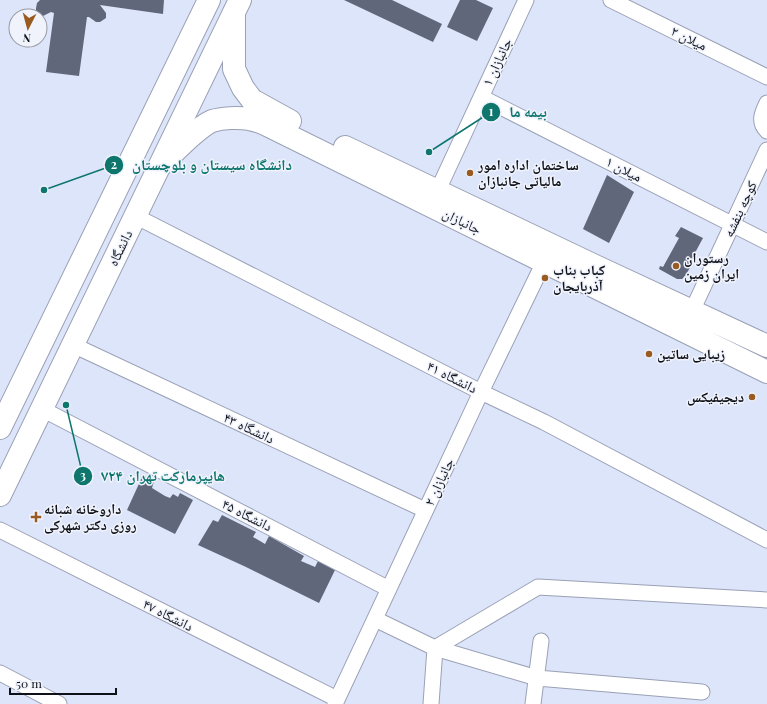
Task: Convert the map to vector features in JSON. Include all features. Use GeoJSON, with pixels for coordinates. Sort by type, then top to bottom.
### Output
{"type":"FeatureCollection","features":[{"type":"Feature","properties":{"kind":"main road","name":"دانشگاه"},"geometry":{"type":"LineString","coordinates":[[0,428],[209,0]]}},
{"type":"Feature","properties":{"kind":"main road","name":"دانشگاه"},"geometry":{"type":"LineString","coordinates":[[0,495],[237,6]]}},
{"type":"Feature","properties":{"kind":"main road","name":"جانبازان"},"geometry":{"type":"LineString","coordinates":[[237,6],[234,69],[243,88],[252,100],[272,120],[544,262],[767,372]]}},
{"type":"Feature","properties":{"kind":"main road","name":"جانبازان"},"geometry":{"type":"LineString","coordinates":[[160,165],[185,142],[212,121],[233,118],[272,120],[438,190],[767,346]]}},
{"type":"Feature","properties":{"kind":"street","name":"جانبازان ۱"},"geometry":{"type":"LineString","coordinates":[[438,190],[526,0]]}},
{"type":"Feature","properties":{"kind":"street","name":"میلان ۲"},"geometry":{"type":"LineString","coordinates":[[611,0],[767,77]]}},
{"type":"Feature","properties":{"kind":"street","name":"میلان ۱"},"geometry":{"type":"LineString","coordinates":[[481,97],[767,242]]}},
{"type":"Feature","properties":{"kind":"street"},"geometry":{"type":"LineString","coordinates":[[767,102],[761,116],[764,128],[767,131]]}},
{"type":"Feature","properties":{"kind":"street","name":"کوچه بنفشه"},"geometry":{"type":"LineString","coordinates":[[692,311],[767,150]]}},
{"type":"Feature","properties":{"kind":"street","name":"دانشگاه ۴۱"},"geometry":{"type":"LineString","coordinates":[[135,216],[481,392],[544,422],[767,540]]}},
{"type":"Feature","properties":{"kind":"street","name":"جانبازان ۲"},"geometry":{"type":"LineString","coordinates":[[336,702],[481,392],[544,262]]}},
{"type":"Feature","properties":{"kind":"street","name":"دانشگاه ۴۳"},"geometry":{"type":"LineString","coordinates":[[73,345],[426,510]]}},
{"type":"Feature","properties":{"kind":"street","name":"دانشگاه ۴۵"},"geometry":{"type":"LineString","coordinates":[[42,409],[389,589]]}},
{"type":"Feature","properties":{"kind":"street","name":"دانشگاه ۴۷"},"geometry":{"type":"LineString","coordinates":[[0,530],[336,702]]}},
{"type":"Feature","properties":{"kind":"street"},"geometry":{"type":"LineString","coordinates":[[435,648],[538,586],[767,600]]}},
{"type":"Feature","properties":{"kind":"street"},"geometry":{"type":"LineString","coordinates":[[375,619],[435,648],[536,678],[702,692]]}},
{"type":"Feature","properties":{"kind":"street"},"geometry":{"type":"LineString","coordinates":[[533,704],[541,641]]}},
{"type":"Feature","properties":{"kind":"street"},"geometry":{"type":"LineString","coordinates":[[431,704],[435,648]]}},
{"type":"Feature","properties":{"kind":"street"},"geometry":{"type":"LineString","coordinates":[[0,673],[59,704]]}},
{"type":"Feature","properties":{"kind":"building"},"geometry":{"type":"Polygon","coordinates":[[[40,0],[164,0],[163,14],[100,5],[106,13],[106,18],[100,22],[96,22],[87,17],[79,76],[46,72],[54,13],[51,12],[48,14],[48,8],[36,8],[37,3],[40,0]]]}},
{"type":"Feature","properties":{"kind":"building"},"geometry":{"type":"Polygon","coordinates":[[[344,0],[392,0],[442,24],[433,42],[344,0]]]}},
{"type":"Feature","properties":{"kind":"building"},"geometry":{"type":"Polygon","coordinates":[[[460,0],[476,0],[493,8],[477,41],[447,27],[460,0]]]}},
{"type":"Feature","properties":{"kind":"building"},"geometry":{"type":"Polygon","coordinates":[[[607,175],[634,192],[609,243],[583,229],[607,175]]]}},
{"type":"Feature","properties":{"kind":"building"},"geometry":{"type":"Polygon","coordinates":[[[681,227],[703,238],[689,264],[691,266],[685,276],[682,279],[677,279],[659,269],[660,266],[663,267],[679,238],[675,236],[681,227]]]}},
{"type":"Feature","properties":{"kind":"building"},"geometry":{"type":"Polygon","coordinates":[[[143,475],[154,481],[152,488],[165,496],[170,498],[173,494],[178,497],[180,493],[193,500],[175,534],[127,510],[143,475]]]}},
{"type":"Feature","properties":{"kind":"building"},"geometry":{"type":"Polygon","coordinates":[[[222,515],[256,532],[253,537],[265,544],[269,536],[304,556],[301,561],[315,567],[318,561],[335,570],[319,603],[198,545],[213,520],[218,522],[222,515]]]}},
{"type":"Feature","properties":{"kind":"place","name":"بیمه ما"},"geometry":{"type":"Point","coordinates":[429,152]}},
{"type":"Feature","properties":{"kind":"place","name":"ساختمان اداره امور مالیاتی جانبازان"},"geometry":{"type":"Point","coordinates":[470,173]}},
{"type":"Feature","properties":{"kind":"place","name":"دانشگاه سیستان و بلوچستان"},"geometry":{"type":"Point","coordinates":[44,190]}},
{"type":"Feature","properties":{"kind":"place","name":"رستوران ایران زمین"},"geometry":{"type":"Point","coordinates":[676,266]}},
{"type":"Feature","properties":{"kind":"place","name":"کباب بناب آذربایجان"},"geometry":{"type":"Point","coordinates":[545,278]}},
{"type":"Feature","properties":{"kind":"place","name":"زیبایی ساتین"},"geometry":{"type":"Point","coordinates":[649,354]}},
{"type":"Feature","properties":{"kind":"place","name":"دیجیفیکس"},"geometry":{"type":"Point","coordinates":[752,397]}},
{"type":"Feature","properties":{"kind":"place","name":"هایپرمارکت تهران ۷۲۴"},"geometry":{"type":"Point","coordinates":[66,405]}},
{"type":"Feature","properties":{"kind":"place","name":"داروخانه شبانه روزی دکتر شهرکی"},"geometry":{"type":"Point","coordinates":[36,517]}}]}
